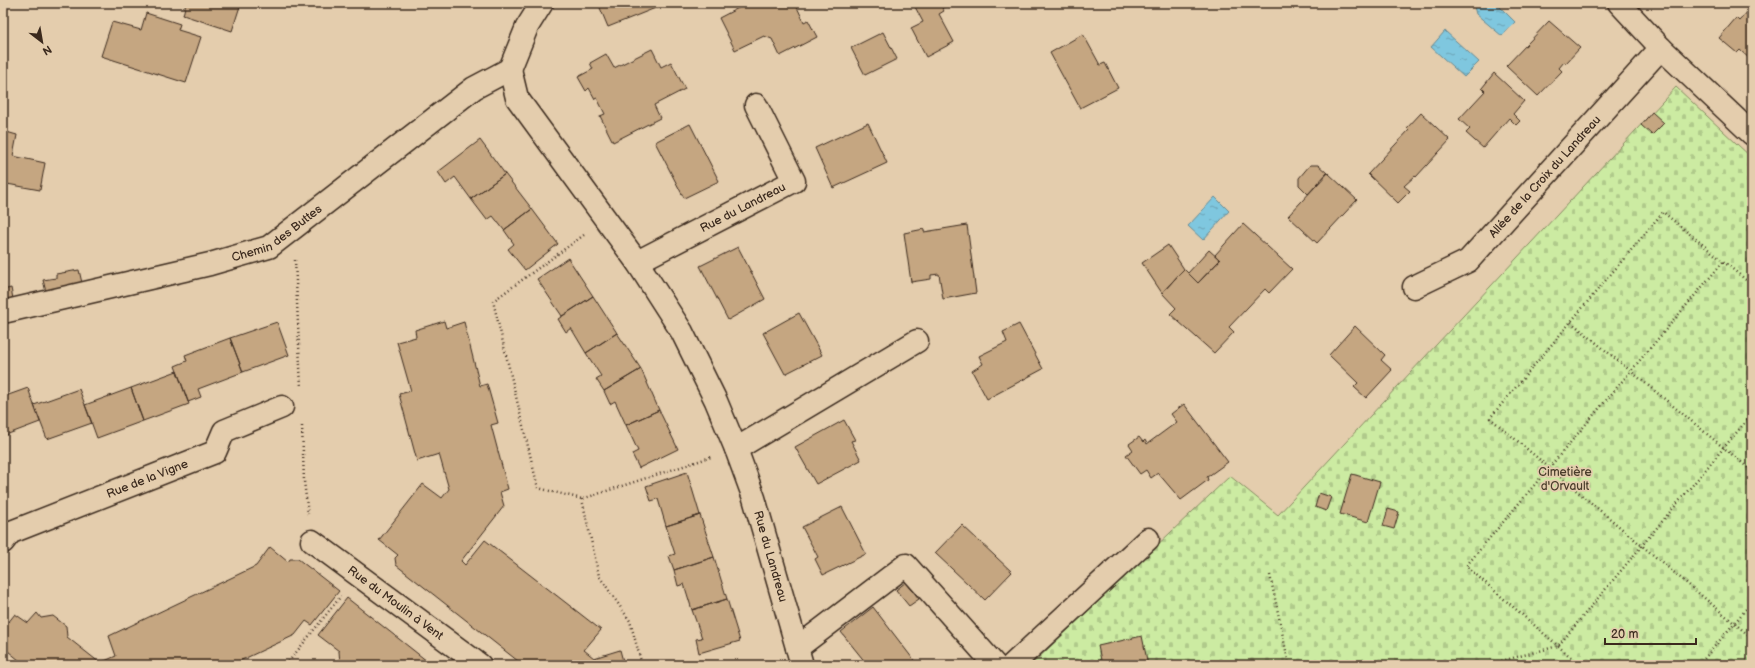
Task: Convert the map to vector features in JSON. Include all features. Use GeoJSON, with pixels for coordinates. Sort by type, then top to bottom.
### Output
{"type":"FeatureCollection","features":[{"type":"Feature","properties":{"kind":"street"},"geometry":{"type":"LineString","coordinates":[[510,69],[527,27],[542,3]]}},
{"type":"Feature","properties":{"kind":"street"},"geometry":{"type":"LineString","coordinates":[[1619,3],[1661,48],[1752,134]]}},
{"type":"Feature","properties":{"kind":"street","name":"Allée de la Croix du Landreau"},"geometry":{"type":"LineString","coordinates":[[1414,287],[1468,261],[1661,48]]}},
{"type":"Feature","properties":{"kind":"street","name":"Rue du Landreau"},"geometry":{"type":"LineString","coordinates":[[510,69],[517,98],[637,262],[682,332],[716,401],[754,498],[800,656]]}},
{"type":"Feature","properties":{"kind":"street","name":"Chemin des Buttes"},"geometry":{"type":"LineString","coordinates":[[3,312],[210,264],[269,247],[474,88],[510,69]]}},
{"type":"Feature","properties":{"kind":"street","name":"Rue du Landreau"},"geometry":{"type":"LineString","coordinates":[[637,262],[794,181],[756,105]]}},
{"type":"Feature","properties":{"kind":"street"},"geometry":{"type":"LineString","coordinates":[[736,449],[917,341]]}},
{"type":"Feature","properties":{"kind":"street","name":"Rue de la Vigne"},"geometry":{"type":"LineString","coordinates":[[3,542],[10,533],[14,531],[215,452],[224,431],[282,407]]}},
{"type":"Feature","properties":{"kind":"street"},"geometry":{"type":"LineString","coordinates":[[1012,665],[1148,539]]}},
{"type":"Feature","properties":{"kind":"street","name":"Rue du Moulin à Vent"},"geometry":{"type":"LineString","coordinates":[[312,541],[480,665]]}},
{"type":"Feature","properties":{"kind":"street"},"geometry":{"type":"LineString","coordinates":[[800,656],[906,565],[995,665]]}},
{"type":"Feature","properties":{"kind":"path"},"geometry":{"type":"LineString","coordinates":[[1752,285],[1663,212],[1490,418],[1752,638]]}},
{"type":"Feature","properties":{"kind":"path"},"geometry":{"type":"LineString","coordinates":[[606,220],[494,302],[538,488],[582,499],[736,449]]}},
{"type":"Feature","properties":{"kind":"path"},"geometry":{"type":"LineString","coordinates":[[294,228],[301,395]]}},
{"type":"Feature","properties":{"kind":"path"},"geometry":{"type":"LineString","coordinates":[[1580,665],[1466,566],[1723,262]]}},
{"type":"Feature","properties":{"kind":"path"},"geometry":{"type":"LineString","coordinates":[[1571,322],[1752,471]]}},
{"type":"Feature","properties":{"kind":"path"},"geometry":{"type":"LineString","coordinates":[[1486,665],[1558,646],[1752,414]]}},
{"type":"Feature","properties":{"kind":"path"},"geometry":{"type":"LineString","coordinates":[[302,418],[304,481],[312,541]]}},
{"type":"Feature","properties":{"kind":"path"},"geometry":{"type":"LineString","coordinates":[[582,499],[599,576],[630,621],[642,665]]}},
{"type":"Feature","properties":{"kind":"path"},"geometry":{"type":"LineString","coordinates":[[286,665],[358,575]]}},
{"type":"Feature","properties":{"kind":"path"},"geometry":{"type":"LineString","coordinates":[[1270,575],[1289,665]]}},
{"type":"Feature","properties":{"kind":"path"},"geometry":{"type":"LineString","coordinates":[[1699,665],[1752,602]]}},
{"type":"Feature","properties":{"kind":"green space","name":"Cimetière d'Orvault"},"geometry":{"type":"Polygon","coordinates":[[[1676,87],[1752,158],[1752,665],[1031,665],[1230,476],[1278,515],[1676,87]]]}},
{"type":"Feature","properties":{"kind":"water"},"geometry":{"type":"Polygon","coordinates":[[[1473,3],[1496,3],[1515,22],[1502,36],[1476,14],[1473,3]]]}},
{"type":"Feature","properties":{"kind":"water"},"geometry":{"type":"Polygon","coordinates":[[[1445,31],[1479,62],[1464,77],[1431,47],[1445,31]]]}},
{"type":"Feature","properties":{"kind":"water"},"geometry":{"type":"Polygon","coordinates":[[[1215,197],[1229,211],[1203,240],[1188,226],[1215,197]]]}},
{"type":"Feature","properties":{"kind":"building"},"geometry":{"type":"Polygon","coordinates":[[[186,3],[241,3],[232,31],[183,15],[186,3]]]}},
{"type":"Feature","properties":{"kind":"building"},"geometry":{"type":"Polygon","coordinates":[[[598,3],[668,3],[608,27],[598,3]]]}},
{"type":"Feature","properties":{"kind":"building"},"geometry":{"type":"Polygon","coordinates":[[[748,3],[795,3],[804,22],[808,20],[817,37],[780,56],[772,39],[764,36],[735,50],[719,18],[748,3]]]}},
{"type":"Feature","properties":{"kind":"building"},"geometry":{"type":"Polygon","coordinates":[[[913,3],[959,3],[950,8],[949,5],[942,8],[944,11],[939,14],[954,42],[926,57],[911,28],[923,22],[913,3]]]}},
{"type":"Feature","properties":{"kind":"building"},"geometry":{"type":"Polygon","coordinates":[[[1752,7],[1752,61],[1740,50],[1737,53],[1719,38],[1736,18],[1739,21],[1752,7]]]}},
{"type":"Feature","properties":{"kind":"building"},"geometry":{"type":"Polygon","coordinates":[[[146,13],[180,24],[178,30],[201,37],[186,83],[101,56],[112,22],[141,30],[146,13]]]}},
{"type":"Feature","properties":{"kind":"building"},"geometry":{"type":"Polygon","coordinates":[[[1549,21],[1580,48],[1566,63],[1564,62],[1559,68],[1562,71],[1538,96],[1506,66],[1549,21]]]}},
{"type":"Feature","properties":{"kind":"building"},"geometry":{"type":"Polygon","coordinates":[[[883,32],[897,59],[865,75],[851,48],[883,32]]]}},
{"type":"Feature","properties":{"kind":"building"},"geometry":{"type":"Polygon","coordinates":[[[1083,34],[1100,65],[1105,63],[1118,88],[1080,108],[1050,53],[1083,34]]]}},
{"type":"Feature","properties":{"kind":"building"},"geometry":{"type":"Polygon","coordinates":[[[652,49],[661,67],[671,62],[685,89],[654,105],[660,118],[613,142],[600,116],[605,114],[597,98],[595,99],[589,88],[586,91],[578,77],[593,69],[590,63],[606,54],[614,68],[652,49]]]}},
{"type":"Feature","properties":{"kind":"building"},"geometry":{"type":"Polygon","coordinates":[[[1494,73],[1524,101],[1513,114],[1520,121],[1516,125],[1509,118],[1483,148],[1466,133],[1470,129],[1459,119],[1485,91],[1482,88],[1494,73]]]}},
{"type":"Feature","properties":{"kind":"building"},"geometry":{"type":"Polygon","coordinates":[[[1652,112],[1664,123],[1652,135],[1641,125],[1652,112]]]}},
{"type":"Feature","properties":{"kind":"building"},"geometry":{"type":"Polygon","coordinates":[[[1421,113],[1450,140],[1416,177],[1415,176],[1404,186],[1410,191],[1398,203],[1368,174],[1409,130],[1407,128],[1421,113]]]}},
{"type":"Feature","properties":{"kind":"building"},"geometry":{"type":"Polygon","coordinates":[[[868,123],[887,163],[833,188],[815,148],[868,123]]]}},
{"type":"Feature","properties":{"kind":"building"},"geometry":{"type":"Polygon","coordinates":[[[690,124],[719,181],[684,198],[655,142],[690,124]]]}},
{"type":"Feature","properties":{"kind":"building"},"geometry":{"type":"Polygon","coordinates":[[[3,131],[17,135],[13,156],[45,163],[40,190],[7,184],[3,197],[3,131]]]}},
{"type":"Feature","properties":{"kind":"building"},"geometry":{"type":"Polygon","coordinates":[[[480,140],[505,174],[471,199],[455,177],[446,184],[438,172],[480,140]]]}},
{"type":"Feature","properties":{"kind":"building"},"geometry":{"type":"Polygon","coordinates":[[[1310,165],[1318,165],[1327,173],[1308,194],[1299,185],[1299,178],[1310,165]]]}},
{"type":"Feature","properties":{"kind":"building"},"geometry":{"type":"Polygon","coordinates":[[[1328,173],[1357,200],[1317,243],[1288,216],[1328,173]]]}},
{"type":"Feature","properties":{"kind":"building"},"geometry":{"type":"Polygon","coordinates":[[[505,174],[532,209],[504,230],[493,216],[487,220],[471,199],[505,174]]]}},
{"type":"Feature","properties":{"kind":"building"},"geometry":{"type":"Polygon","coordinates":[[[532,209],[558,244],[525,270],[508,249],[514,244],[504,230],[532,209]]]}},
{"type":"Feature","properties":{"kind":"building"},"geometry":{"type":"Polygon","coordinates":[[[1243,224],[1292,269],[1269,293],[1265,289],[1229,327],[1234,332],[1214,353],[1170,314],[1176,308],[1162,293],[1184,269],[1198,283],[1220,260],[1215,255],[1243,224]]]}},
{"type":"Feature","properties":{"kind":"building"},"geometry":{"type":"Polygon","coordinates":[[[967,225],[976,293],[943,299],[939,274],[931,275],[931,279],[911,282],[904,233],[924,229],[924,232],[967,225]]]}},
{"type":"Feature","properties":{"kind":"building"},"geometry":{"type":"Polygon","coordinates":[[[1168,245],[1184,269],[1162,293],[1142,263],[1168,245]]]}},
{"type":"Feature","properties":{"kind":"building"},"geometry":{"type":"Polygon","coordinates":[[[738,247],[765,299],[728,320],[700,266],[738,247]]]}},
{"type":"Feature","properties":{"kind":"building"},"geometry":{"type":"Polygon","coordinates":[[[1209,250],[1220,260],[1198,283],[1188,273],[1209,250]]]}},
{"type":"Feature","properties":{"kind":"building"},"geometry":{"type":"Polygon","coordinates":[[[568,258],[593,296],[562,316],[537,279],[568,258]]]}},
{"type":"Feature","properties":{"kind":"building"},"geometry":{"type":"Polygon","coordinates":[[[79,270],[82,283],[46,292],[43,280],[56,278],[56,274],[79,270]]]}},
{"type":"Feature","properties":{"kind":"building"},"geometry":{"type":"Polygon","coordinates":[[[11,288],[13,299],[4,301],[3,290],[11,288]]]}},
{"type":"Feature","properties":{"kind":"building"},"geometry":{"type":"Polygon","coordinates":[[[593,296],[617,333],[586,353],[571,328],[566,332],[558,319],[593,296]]]}},
{"type":"Feature","properties":{"kind":"building"},"geometry":{"type":"Polygon","coordinates":[[[799,313],[822,355],[785,374],[763,333],[799,313]]]}},
{"type":"Feature","properties":{"kind":"building"},"geometry":{"type":"Polygon","coordinates":[[[444,321],[446,328],[464,322],[480,386],[487,384],[498,423],[491,425],[508,489],[500,492],[504,506],[461,561],[465,565],[485,540],[601,630],[584,650],[594,658],[620,650],[624,665],[523,665],[396,565],[395,558],[398,555],[379,540],[423,484],[442,498],[449,489],[439,454],[417,461],[399,394],[411,391],[397,342],[416,337],[415,330],[444,321]]]}},
{"type":"Feature","properties":{"kind":"building"},"geometry":{"type":"Polygon","coordinates":[[[277,322],[289,355],[243,372],[230,338],[277,322]]]}},
{"type":"Feature","properties":{"kind":"building"},"geometry":{"type":"Polygon","coordinates":[[[1019,324],[1043,369],[987,399],[972,371],[983,364],[979,356],[1007,342],[1003,332],[1019,324]]]}},
{"type":"Feature","properties":{"kind":"building"},"geometry":{"type":"Polygon","coordinates":[[[1355,326],[1385,355],[1381,360],[1392,370],[1366,398],[1354,387],[1358,383],[1329,355],[1355,326]]]}},
{"type":"Feature","properties":{"kind":"building"},"geometry":{"type":"Polygon","coordinates":[[[617,333],[641,369],[604,391],[596,379],[601,376],[586,353],[617,333]]]}},
{"type":"Feature","properties":{"kind":"building"},"geometry":{"type":"Polygon","coordinates":[[[230,338],[243,372],[198,389],[201,397],[188,402],[175,366],[187,361],[185,355],[230,338]]]}},
{"type":"Feature","properties":{"kind":"building"},"geometry":{"type":"Polygon","coordinates":[[[641,369],[659,410],[626,425],[615,401],[610,404],[604,391],[641,369]]]}},
{"type":"Feature","properties":{"kind":"building"},"geometry":{"type":"Polygon","coordinates":[[[177,371],[189,404],[143,421],[131,388],[177,371]]]}},
{"type":"Feature","properties":{"kind":"building"},"geometry":{"type":"Polygon","coordinates":[[[28,388],[40,422],[3,436],[3,397],[28,388]]]}},
{"type":"Feature","properties":{"kind":"building"},"geometry":{"type":"Polygon","coordinates":[[[131,388],[143,421],[97,438],[85,405],[131,388]]]}},
{"type":"Feature","properties":{"kind":"building"},"geometry":{"type":"Polygon","coordinates":[[[79,389],[92,423],[47,439],[34,405],[79,389]]]}},
{"type":"Feature","properties":{"kind":"building"},"geometry":{"type":"Polygon","coordinates":[[[1184,404],[1228,462],[1207,477],[1208,480],[1181,500],[1158,473],[1151,478],[1146,470],[1140,474],[1126,455],[1133,450],[1129,444],[1139,437],[1143,442],[1145,440],[1147,444],[1177,422],[1171,414],[1184,404]]]}},
{"type":"Feature","properties":{"kind":"building"},"geometry":{"type":"Polygon","coordinates":[[[659,410],[678,449],[639,468],[632,454],[638,451],[626,425],[659,410]]]}},
{"type":"Feature","properties":{"kind":"building"},"geometry":{"type":"Polygon","coordinates":[[[844,420],[855,440],[851,441],[861,460],[816,484],[795,447],[844,420]]]}},
{"type":"Feature","properties":{"kind":"building"},"geometry":{"type":"Polygon","coordinates":[[[687,472],[700,515],[666,526],[658,499],[651,501],[646,486],[687,472]]]}},
{"type":"Feature","properties":{"kind":"building"},"geometry":{"type":"Polygon","coordinates":[[[1352,474],[1380,482],[1368,522],[1340,514],[1352,474]]]}},
{"type":"Feature","properties":{"kind":"building"},"geometry":{"type":"Polygon","coordinates":[[[1319,493],[1331,497],[1326,511],[1315,507],[1319,493]]]}},
{"type":"Feature","properties":{"kind":"building"},"geometry":{"type":"Polygon","coordinates":[[[842,507],[866,554],[823,575],[815,559],[818,557],[802,527],[842,507]]]}},
{"type":"Feature","properties":{"kind":"building"},"geometry":{"type":"Polygon","coordinates":[[[1388,509],[1399,512],[1394,529],[1383,526],[1388,509]]]}},
{"type":"Feature","properties":{"kind":"building"},"geometry":{"type":"Polygon","coordinates":[[[700,515],[714,557],[674,570],[669,556],[675,554],[666,526],[700,515]]]}},
{"type":"Feature","properties":{"kind":"building"},"geometry":{"type":"Polygon","coordinates":[[[962,525],[1012,572],[985,600],[935,553],[962,525]]]}},
{"type":"Feature","properties":{"kind":"building"},"geometry":{"type":"Polygon","coordinates":[[[270,547],[288,562],[290,559],[298,559],[339,591],[312,625],[306,621],[295,635],[231,665],[25,665],[3,647],[3,629],[15,614],[28,623],[37,613],[41,618],[53,616],[66,626],[67,637],[100,663],[116,656],[109,636],[256,566],[270,547]]]}},
{"type":"Feature","properties":{"kind":"building"},"geometry":{"type":"Polygon","coordinates":[[[714,557],[727,599],[692,610],[684,584],[678,586],[674,570],[714,557]]]}},
{"type":"Feature","properties":{"kind":"building"},"geometry":{"type":"Polygon","coordinates":[[[906,582],[919,599],[909,606],[896,590],[906,582]]]}},
{"type":"Feature","properties":{"kind":"building"},"geometry":{"type":"Polygon","coordinates":[[[347,598],[432,665],[340,664],[339,651],[318,635],[347,598]]]}},
{"type":"Feature","properties":{"kind":"building"},"geometry":{"type":"Polygon","coordinates":[[[727,599],[740,641],[699,653],[696,639],[702,638],[692,610],[727,599]]]}},
{"type":"Feature","properties":{"kind":"building"},"geometry":{"type":"Polygon","coordinates":[[[873,607],[916,663],[914,665],[863,665],[866,663],[841,632],[873,607]]]}},
{"type":"Feature","properties":{"kind":"building"},"geometry":{"type":"Polygon","coordinates":[[[1142,636],[1148,665],[1102,665],[1098,646],[1142,636]]]}}]}
